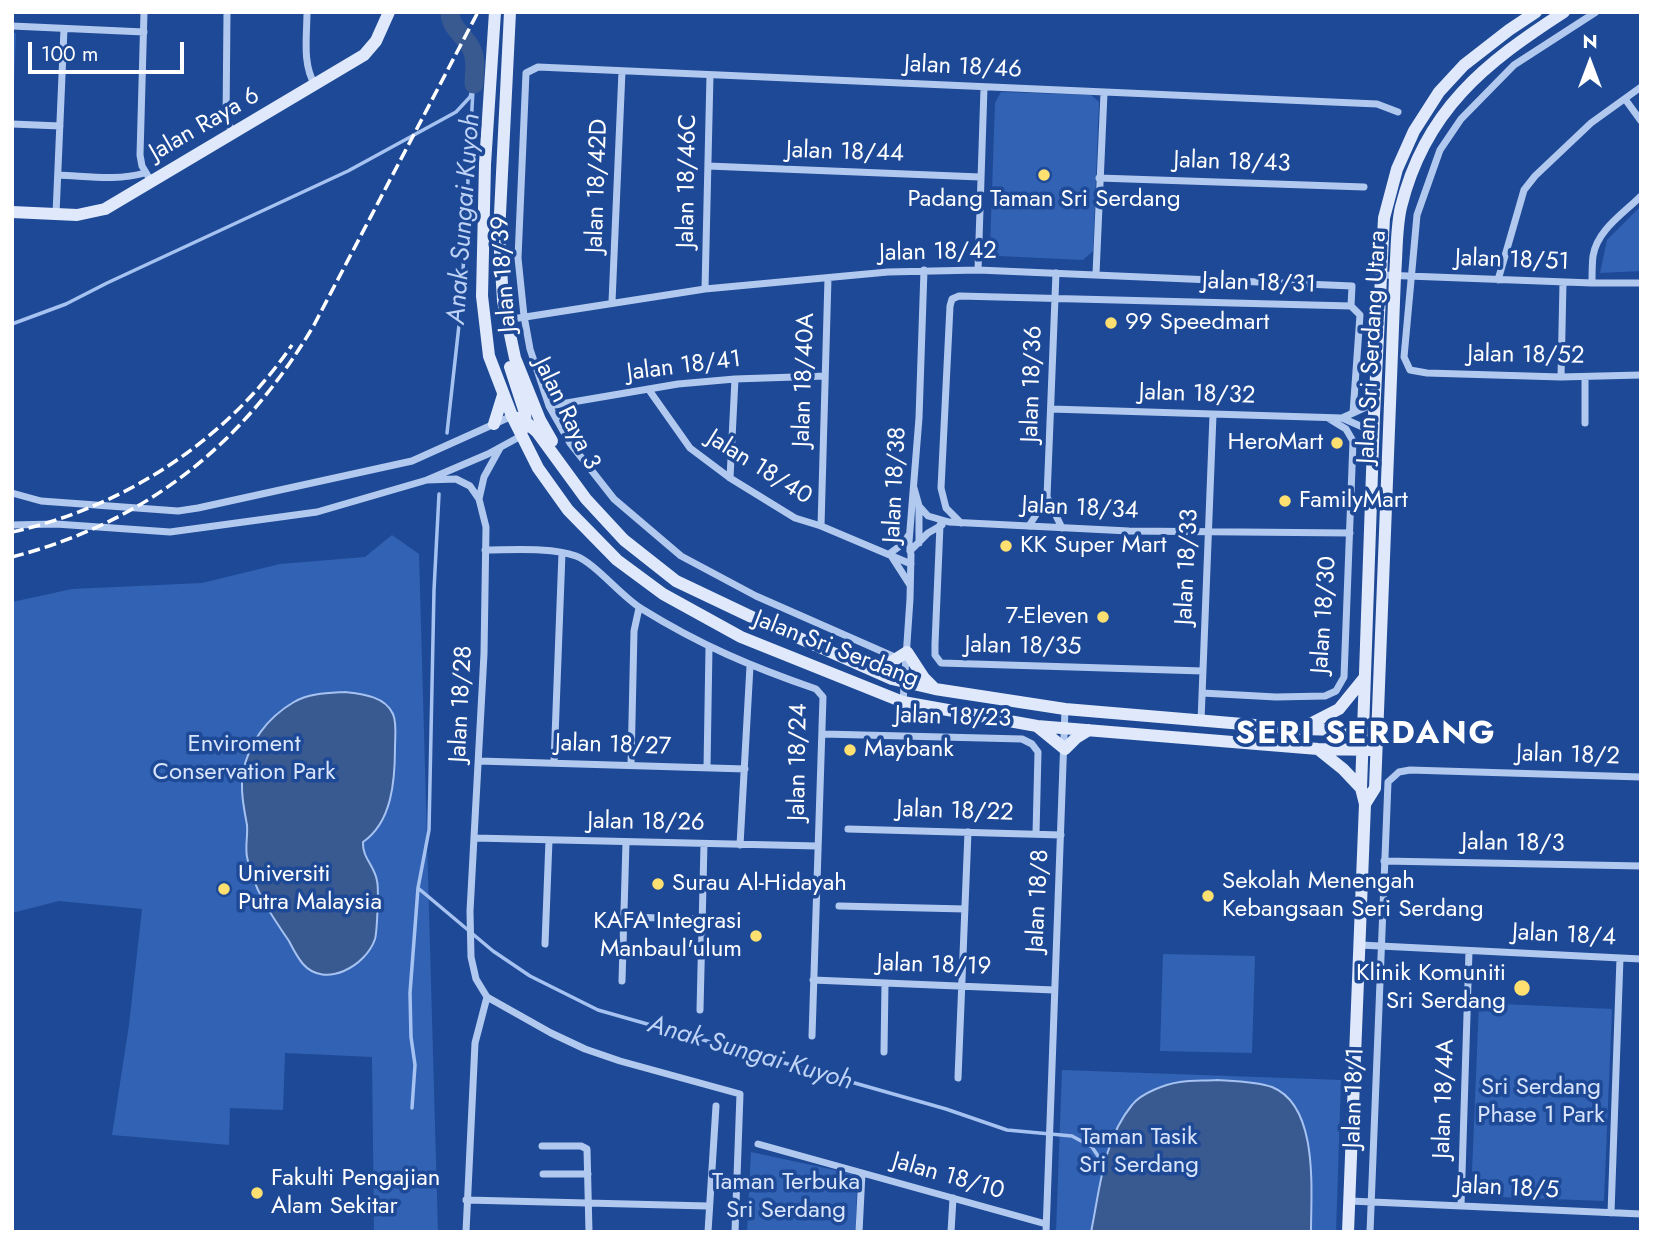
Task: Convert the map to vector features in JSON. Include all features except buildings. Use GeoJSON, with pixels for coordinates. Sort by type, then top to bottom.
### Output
{"type":"FeatureCollection","features":[{"type":"Feature","properties":{"kind":"street"},"geometry":{"type":"LineString","coordinates":[[58,175],[148,177],[141,155],[144,12]]}},
{"type":"Feature","properties":{"kind":"street"},"geometry":{"type":"LineString","coordinates":[[227,12],[225,114],[226,122],[234,132]]}},
{"type":"Feature","properties":{"kind":"street"},"geometry":{"type":"LineString","coordinates":[[307,12],[307,65],[315,85]]}},
{"type":"Feature","properties":{"kind":"street","name":"Jalan Raya 6"},"geometry":{"type":"LineString","coordinates":[[12,212],[77,215],[105,209],[148,177],[234,132],[372,48],[389,12]]}},
{"type":"Feature","properties":{"kind":"street","name":"Jalan Raya 3"},"geometry":{"type":"LineString","coordinates":[[495,12],[485,164],[482,296],[489,356],[523,440]]}},
{"type":"Feature","properties":{"kind":"street","name":"Jalan Raya 3"},"geometry":{"type":"LineString","coordinates":[[509,12],[499,234],[506,320],[515,358],[540,420],[586,499]]}},
{"type":"Feature","properties":{"kind":"street","name":"Jalan Sri Serdang Utara"},"geometry":{"type":"LineString","coordinates":[[1365,804],[1361,788],[1362,750],[1384,218],[1392,187],[1419,121],[1439,92],[1464,65],[1536,12]]}},
{"type":"Feature","properties":{"kind":"street","name":"Jalan Sri Serdang Utara"},"geometry":{"type":"LineString","coordinates":[[1365,804],[1375,788],[1395,276],[1400,210],[1410,175],[1425,141],[1465,86],[1516,43],[1564,12]]}},
{"type":"Feature","properties":{"kind":"street"},"geometry":{"type":"LineString","coordinates":[[1410,276],[1417,215],[1440,150],[1461,119],[1514,65],[1596,12]]}},
{"type":"Feature","properties":{"kind":"street"},"geometry":{"type":"LineString","coordinates":[[12,26],[144,32]]}},
{"type":"Feature","properties":{"kind":"street"},"geometry":{"type":"LineString","coordinates":[[56,214],[64,29]]}},
{"type":"Feature","properties":{"kind":"street","name":"Jalan 18/46"},"geometry":{"type":"LineString","coordinates":[[526,73],[538,67],[1377,104],[1398,113]]}},
{"type":"Feature","properties":{"kind":"street","name":"Jalan 18/42D"},"geometry":{"type":"LineString","coordinates":[[612,302],[622,71]]}},
{"type":"Feature","properties":{"kind":"street","name":"Jalan 18/39"},"geometry":{"type":"LineString","coordinates":[[526,73],[518,258],[524,316],[530,349],[550,406],[570,443],[614,499],[681,556],[756,596],[902,655]]}},
{"type":"Feature","properties":{"kind":"street","name":"Jalan 18/46C"},"geometry":{"type":"LineString","coordinates":[[705,289],[710,75]]}},
{"type":"Feature","properties":{"kind":"street"},"geometry":{"type":"LineString","coordinates":[[1498,280],[1524,190],[1535,176],[1591,123],[1641,87]]}},
{"type":"Feature","properties":{"kind":"street"},"geometry":{"type":"LineString","coordinates":[[978,270],[984,88]]}},
{"type":"Feature","properties":{"kind":"street"},"geometry":{"type":"LineString","coordinates":[[1096,274],[1104,93]]}},
{"type":"Feature","properties":{"kind":"street"},"geometry":{"type":"LineString","coordinates":[[1625,99],[1641,121]]}},
{"type":"Feature","properties":{"kind":"street"},"geometry":{"type":"LineString","coordinates":[[12,124],[60,126]]}},
{"type":"Feature","properties":{"kind":"street","name":"Jalan 18/44"},"geometry":{"type":"LineString","coordinates":[[708,166],[980,177]]}},
{"type":"Feature","properties":{"kind":"street","name":"Jalan 18/43"},"geometry":{"type":"LineString","coordinates":[[1099,178],[1364,187]]}},
{"type":"Feature","properties":{"kind":"street"},"geometry":{"type":"LineString","coordinates":[[1592,283],[1593,254],[1598,241],[1604,231],[1641,196]]}},
{"type":"Feature","properties":{"kind":"street","name":"Jalan 18/42"},"geometry":{"type":"LineString","coordinates":[[506,320],[705,289],[924,270],[1096,274],[1352,286],[1351,306]]}},
{"type":"Feature","properties":{"kind":"street","name":"Jalan 18/38"},"geometry":{"type":"LineString","coordinates":[[903,702],[905,684],[902,655],[911,586],[909,530],[914,487],[924,270]]}},
{"type":"Feature","properties":{"kind":"street","name":"Jalan 18/36"},"geometry":{"type":"LineString","coordinates":[[1056,274],[1047,497],[1062,528]]}},
{"type":"Feature","properties":{"kind":"street","name":"Jalan 18/51"},"geometry":{"type":"LineString","coordinates":[[1381,275],[1641,283]]}},
{"type":"Feature","properties":{"kind":"street","name":"Jalan 18/52"},"geometry":{"type":"LineString","coordinates":[[1410,276],[1404,357],[1410,370],[1427,373],[1561,377],[1641,375]]}},
{"type":"Feature","properties":{"kind":"street","name":"Jalan 18/40A"},"geometry":{"type":"LineString","coordinates":[[821,526],[828,278]]}},
{"type":"Feature","properties":{"kind":"street"},"geometry":{"type":"LineString","coordinates":[[1561,377],[1563,282]]}},
{"type":"Feature","properties":{"kind":"street","name":"Jalan 18/31"},"geometry":{"type":"LineString","coordinates":[[961,523],[946,508],[940,488],[952,299],[959,296],[1351,306],[1360,315],[1353,413]]}},
{"type":"Feature","properties":{"kind":"street"},"geometry":{"type":"LineString","coordinates":[[12,525],[56,524],[170,532],[317,512],[427,480],[523,440],[526,422],[523,405],[503,341],[503,301]]}},
{"type":"Feature","properties":{"kind":"street","name":"Jalan 18/41"},"geometry":{"type":"LineString","coordinates":[[550,406],[678,384],[825,376]]}},
{"type":"Feature","properties":{"kind":"street"},"geometry":{"type":"LineString","coordinates":[[1585,377],[1585,422]]}},
{"type":"Feature","properties":{"kind":"street"},"geometry":{"type":"LineString","coordinates":[[730,478],[736,379]]}},
{"type":"Feature","properties":{"kind":"street","name":"Jalan 18/40"},"geometry":{"type":"LineString","coordinates":[[649,390],[690,448],[730,478],[795,518],[821,526],[911,564]]}},
{"type":"Feature","properties":{"kind":"street"},"geometry":{"type":"LineString","coordinates":[[494,424],[503,395]]}},
{"type":"Feature","properties":{"kind":"street"},"geometry":{"type":"LineString","coordinates":[[1342,418],[1375,403]]}},
{"type":"Feature","properties":{"kind":"street","name":"Jalan 18/32"},"geometry":{"type":"LineString","coordinates":[[1051,409],[1342,418]]}},
{"type":"Feature","properties":{"kind":"street","name":"Jalan 18/33"},"geometry":{"type":"LineString","coordinates":[[1201,720],[1213,415]]}},
{"type":"Feature","properties":{"kind":"street"},"geometry":{"type":"LineString","coordinates":[[12,493],[41,501],[178,511],[198,508],[412,461],[512,416],[526,422],[537,432],[586,499]]}},
{"type":"Feature","properties":{"kind":"street","name":"Jalan 18/30"},"geometry":{"type":"LineString","coordinates":[[1202,693],[1325,696],[1336,691],[1344,677],[1353,442],[1346,429],[1328,418]]}},
{"type":"Feature","properties":{"kind":"street"},"geometry":{"type":"LineString","coordinates":[[1342,418],[1365,428],[1373,441]]}},
{"type":"Feature","properties":{"kind":"street","name":"Jalan Sri Serdang"},"geometry":{"type":"LineString","coordinates":[[523,440],[538,468],[568,510],[617,560],[663,594],[741,637],[903,702],[1037,726],[1318,749],[1376,750]]}},
{"type":"Feature","properties":{"kind":"street","name":"Jalan 18/28"},"geometry":{"type":"LineString","coordinates":[[487,997],[476,979],[469,936],[484,654],[486,527],[479,499],[484,477],[500,448]]}},
{"type":"Feature","properties":{"kind":"street"},"geometry":{"type":"LineString","coordinates":[[427,480],[456,479],[470,486],[479,499]]}},
{"type":"Feature","properties":{"kind":"street"},"geometry":{"type":"LineString","coordinates":[[914,487],[919,506],[919,542]]}},
{"type":"Feature","properties":{"kind":"street","name":"Jalan 18/36"},"geometry":{"type":"LineString","coordinates":[[1029,526],[1047,497]]}},
{"type":"Feature","properties":{"kind":"street","name":"Jalan Sri Serdang"},"geometry":{"type":"LineString","coordinates":[[586,499],[624,540],[676,581],[905,684],[1066,709],[1302,729],[1377,731]]}},
{"type":"Feature","properties":{"kind":"street"},"geometry":{"type":"LineString","coordinates":[[919,506],[928,516],[949,522]]}},
{"type":"Feature","properties":{"kind":"street"},"geometry":{"type":"LineString","coordinates":[[910,551],[928,533],[949,522]]}},
{"type":"Feature","properties":{"kind":"street","name":"Jalan 18/34"},"geometry":{"type":"LineString","coordinates":[[949,522],[1062,528],[1350,533]]}},
{"type":"Feature","properties":{"kind":"street","name":"Jalan 18/35"},"geometry":{"type":"LineString","coordinates":[[940,525],[935,655],[940,663],[1203,671]]}},
{"type":"Feature","properties":{"kind":"street"},"geometry":{"type":"LineString","coordinates":[[909,530],[904,543],[890,555],[911,586]]}},
{"type":"Feature","properties":{"kind":"street","name":"Jalan 18/24"},"geometry":{"type":"LineString","coordinates":[[485,550],[562,552],[580,558],[639,608],[709,647],[750,666],[816,689],[823,697],[811,1036]]}},
{"type":"Feature","properties":{"kind":"street"},"geometry":{"type":"LineString","coordinates":[[554,763],[562,552]]}},
{"type":"Feature","properties":{"kind":"street"},"geometry":{"type":"LineString","coordinates":[[631,765],[634,631],[639,608]]}},
{"type":"Feature","properties":{"kind":"street"},"geometry":{"type":"LineString","coordinates":[[707,768],[709,647]]}},
{"type":"Feature","properties":{"kind":"street"},"geometry":{"type":"LineString","coordinates":[[867,668],[888,664],[902,655],[935,689]]}},
{"type":"Feature","properties":{"kind":"street"},"geometry":{"type":"LineString","coordinates":[[740,845],[750,666]]}},
{"type":"Feature","properties":{"kind":"street"},"geometry":{"type":"LineString","coordinates":[[1302,729],[1339,709],[1365,677]]}},
{"type":"Feature","properties":{"kind":"street","name":"Jalan 18/8"},"geometry":{"type":"LineString","coordinates":[[1046,1228],[1066,709]]}},
{"type":"Feature","properties":{"kind":"street"},"geometry":{"type":"LineString","coordinates":[[1037,726],[1065,749],[1076,738],[1090,730]]}},
{"type":"Feature","properties":{"kind":"street","name":"Jalan 18/23"},"geometry":{"type":"LineString","coordinates":[[823,734],[1022,739],[1032,744],[1038,752],[1036,834]]}},
{"type":"Feature","properties":{"kind":"street"},"geometry":{"type":"LineString","coordinates":[[1318,749],[1361,788]]}},
{"type":"Feature","properties":{"kind":"street","name":"Jalan 18/27"},"geometry":{"type":"LineString","coordinates":[[479,761],[745,769]]}},
{"type":"Feature","properties":{"kind":"street","name":"Jalan 18/2"},"geometry":{"type":"LineString","coordinates":[[1410,770],[1641,777]]}},
{"type":"Feature","properties":{"kind":"street","name":"Jalan 18/1"},"geometry":{"type":"LineString","coordinates":[[1370,1232],[1388,782],[1399,772],[1410,770]]}},
{"type":"Feature","properties":{"kind":"street"},"geometry":{"type":"LineString","coordinates":[[1348,1232],[1365,804]]}},
{"type":"Feature","properties":{"kind":"street","name":"Jalan 18/22"},"geometry":{"type":"LineString","coordinates":[[848,828],[1061,835]]}},
{"type":"Feature","properties":{"kind":"street"},"geometry":{"type":"LineString","coordinates":[[958,1078],[968,832]]}},
{"type":"Feature","properties":{"kind":"street","name":"Jalan 18/26"},"geometry":{"type":"LineString","coordinates":[[474,838],[817,846]]}},
{"type":"Feature","properties":{"kind":"street"},"geometry":{"type":"LineString","coordinates":[[545,944],[549,840]]}},
{"type":"Feature","properties":{"kind":"street"},"geometry":{"type":"LineString","coordinates":[[622,981],[626,842]]}},
{"type":"Feature","properties":{"kind":"street"},"geometry":{"type":"LineString","coordinates":[[700,1010],[704,844]]}},
{"type":"Feature","properties":{"kind":"street","name":"Jalan 18/3"},"geometry":{"type":"LineString","coordinates":[[1384,861],[1641,866]]}},
{"type":"Feature","properties":{"kind":"street"},"geometry":{"type":"LineString","coordinates":[[838,906],[965,909]]}},
{"type":"Feature","properties":{"kind":"street"},"geometry":{"type":"LineString","coordinates":[[624,917],[702,919]]}},
{"type":"Feature","properties":{"kind":"street","name":"Jalan 18/4"},"geometry":{"type":"LineString","coordinates":[[1360,946],[1641,959]]}},
{"type":"Feature","properties":{"kind":"street","name":"Jalan 18/4A"},"geometry":{"type":"LineString","coordinates":[[1461,1206],[1469,951]]}},
{"type":"Feature","properties":{"kind":"street"},"geometry":{"type":"LineString","coordinates":[[1611,1213],[1620,958]]}},
{"type":"Feature","properties":{"kind":"street","name":"Jalan 18/19"},"geometry":{"type":"LineString","coordinates":[[813,980],[1054,990]]}},
{"type":"Feature","properties":{"kind":"street"},"geometry":{"type":"LineString","coordinates":[[884,1052],[885,984]]}},
{"type":"Feature","properties":{"kind":"street"},"geometry":{"type":"LineString","coordinates":[[466,1232],[475,1043],[487,997],[585,1049],[740,1094],[735,1232]]}},
{"type":"Feature","properties":{"kind":"street"},"geometry":{"type":"LineString","coordinates":[[708,1232],[716,1106]]}},
{"type":"Feature","properties":{"kind":"street","name":"Jalan 18/10"},"geometry":{"type":"LineString","coordinates":[[758,1144],[953,1198],[1046,1228]]}},
{"type":"Feature","properties":{"kind":"street"},"geometry":{"type":"LineString","coordinates":[[542,1146],[584,1146],[587,1149],[589,1232]]}},
{"type":"Feature","properties":{"kind":"street"},"geometry":{"type":"LineString","coordinates":[[859,1232],[862,1173]]}},
{"type":"Feature","properties":{"kind":"street"},"geometry":{"type":"LineString","coordinates":[[542,1174],[588,1174]]}},
{"type":"Feature","properties":{"kind":"street"},"geometry":{"type":"LineString","coordinates":[[951,1232],[953,1198]]}},
{"type":"Feature","properties":{"kind":"street"},"geometry":{"type":"LineString","coordinates":[[466,1200],[708,1206]]}},
{"type":"Feature","properties":{"kind":"street","name":"Jalan 18/5"},"geometry":{"type":"LineString","coordinates":[[1350,1201],[1641,1214]]}},
{"type":"Feature","properties":{"kind":"green space"},"geometry":{"type":"Polygon","coordinates":[[[12,33],[16,33],[13,111],[12,111],[12,33]]]}},
{"type":"Feature","properties":{"kind":"green space","name":"Padang Taman Sri Serdang"},"geometry":{"type":"Polygon","coordinates":[[[1001,92],[1091,95],[1099,102],[1093,251],[1083,260],[998,256],[990,248],[995,103],[1001,92]]]}},
{"type":"Feature","properties":{"kind":"green space"},"geometry":{"type":"Polygon","coordinates":[[[1641,206],[1641,271],[1600,273],[1607,240],[1641,206]]]}},
{"type":"Feature","properties":{"kind":"green space","name":"Enviroment Conservation Park"},"geometry":{"type":"Polygon","coordinates":[[[392,535],[419,554],[438,1232],[374,1232],[372,1057],[285,1053],[283,1110],[230,1108],[229,1145],[112,1135],[129,1025],[142,909],[59,901],[12,913],[12,602],[72,589],[202,583],[280,564],[365,557],[392,535]]]}},
{"type":"Feature","properties":{"kind":"green space"},"geometry":{"type":"Polygon","coordinates":[[[1163,954],[1255,956],[1252,1053],[1160,1051],[1163,954]]]}},
{"type":"Feature","properties":{"kind":"green space","name":"Sri Serdang Phase 1 Park"},"geometry":{"type":"Polygon","coordinates":[[[1479,1003],[1612,1009],[1604,1201],[1471,1196],[1479,1003]]]}},
{"type":"Feature","properties":{"kind":"green space","name":"Taman Tasik Sri Serdang"},"geometry":{"type":"Polygon","coordinates":[[[1062,1070],[1341,1080],[1336,1232],[1056,1232],[1062,1070]]]}},
{"type":"Feature","properties":{"kind":"green space","name":"Taman Terbuka Sri Serdang"},"geometry":{"type":"Polygon","coordinates":[[[751,1152],[853,1174],[857,1180],[856,1232],[747,1232],[751,1152]]]}},
{"type":"Feature","properties":{"kind":"shaded area"},"geometry":{"type":"Polygon","coordinates":[[[345,692],[379,700],[385,703],[393,714],[396,730],[393,787],[380,824],[363,842],[364,853],[378,885],[375,939],[363,958],[354,965],[344,971],[322,974],[312,971],[299,959],[258,890],[246,853],[247,825],[242,779],[254,741],[276,715],[306,697],[345,692]]]}},
{"type":"Feature","properties":{"kind":"shaded area","name":"Taman Tasik Sri Serdang"},"geometry":{"type":"Polygon","coordinates":[[[1185,1081],[1252,1082],[1272,1087],[1287,1097],[1298,1112],[1309,1151],[1311,1232],[1091,1232],[1109,1149],[1122,1119],[1132,1105],[1147,1093],[1168,1085],[1185,1081]]]}},
{"type":"Feature","properties":{"kind":"waterway","name":"Anak Sungai Kuyoh"},"geometry":{"type":"LineString","coordinates":[[450,12],[455,28],[474,54],[474,84]]}},
{"type":"Feature","properties":{"kind":"waterway"},"geometry":{"type":"LineString","coordinates":[[12,324],[66,304],[348,171],[456,112],[470,97],[474,84]]}},
{"type":"Feature","properties":{"kind":"waterway","name":"Anak Sungai Kuyoh"},"geometry":{"type":"LineString","coordinates":[[447,433],[461,307],[473,90]]}},
{"type":"Feature","properties":{"kind":"waterway","name":"Anak Sungai Kuyoh"},"geometry":{"type":"LineString","coordinates":[[412,1108],[415,1065],[410,993],[418,888],[429,830],[434,590],[439,494]]}},
{"type":"Feature","properties":{"kind":"waterway","name":"Anak Sungai Kuyoh"},"geometry":{"type":"LineString","coordinates":[[418,888],[493,951],[530,976],[598,1010],[946,1109],[1007,1130],[1072,1136],[1092,1147],[1104,1165]]}},
{"type":"Feature","properties":{"kind":"railway"},"geometry":{"type":"LineString","coordinates":[[12,557],[61,542],[106,523],[148,500],[187,472],[223,441],[256,407],[314,325],[478,12]]}},
{"type":"Feature","properties":{"kind":"railway"},"geometry":{"type":"LineString","coordinates":[[12,532],[54,521],[94,506],[170,465],[237,411],[292,345]]}},
{"type":"Feature","properties":{"kind":"place","name":"Padang Taman Sri Serdang"},"geometry":{"type":"Point","coordinates":[1044,175]}},
{"type":"Feature","properties":{"kind":"place","name":"99 Speedmart"},"geometry":{"type":"Point","coordinates":[1111,323]}},
{"type":"Feature","properties":{"kind":"place","name":"HeroMart"},"geometry":{"type":"Point","coordinates":[1337,443]}},
{"type":"Feature","properties":{"kind":"place","name":"FamilyMart"},"geometry":{"type":"Point","coordinates":[1285,501]}},
{"type":"Feature","properties":{"kind":"place","name":"KK Super Mart"},"geometry":{"type":"Point","coordinates":[1006,546]}},
{"type":"Feature","properties":{"kind":"place","name":"7-Eleven"},"geometry":{"type":"Point","coordinates":[1103,617]}},
{"type":"Feature","properties":{"kind":"place","name":"Maybank"},"geometry":{"type":"Point","coordinates":[850,750]}},
{"type":"Feature","properties":{"kind":"place","name":"Surau Al-Hidayah"},"geometry":{"type":"Point","coordinates":[658,884]}},
{"type":"Feature","properties":{"kind":"place","name":"Universiti Putra Malaysia"},"geometry":{"type":"Point","coordinates":[224,889]}},
{"type":"Feature","properties":{"kind":"place","name":"Sekolah Menengah Kebangsaan Seri Serdang"},"geometry":{"type":"Point","coordinates":[1208,896]}},
{"type":"Feature","properties":{"kind":"place","name":"KAFA Integrasi Manbaul'ulum"},"geometry":{"type":"Point","coordinates":[756,936]}},
{"type":"Feature","properties":{"kind":"place","name":"Klinik Komuniti Sri Serdang"},"geometry":{"type":"Point","coordinates":[1522,988]}},
{"type":"Feature","properties":{"kind":"place","name":"Fakulti Pengajian Alam Sekitar"},"geometry":{"type":"Point","coordinates":[257,1193]}},
{"type":"Feature","properties":{"kind":"district","name":"SERI SERDANG"},"geometry":{"type":"Point","coordinates":[1366,735]}}]}
